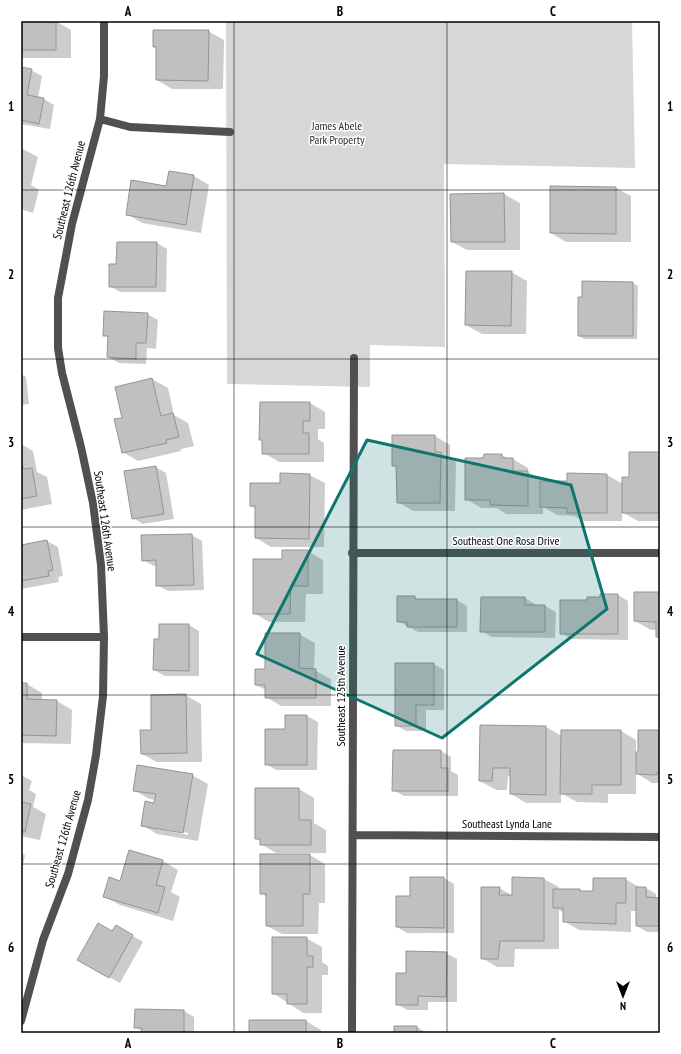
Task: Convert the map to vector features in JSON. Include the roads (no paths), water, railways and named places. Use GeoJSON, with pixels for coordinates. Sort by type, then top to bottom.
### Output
{"type":"FeatureCollection","features":[{"type":"Feature","properties":{"kind":"street","name":"Southeast 126th Avenue"},"geometry":{"type":"LineString","coordinates":[[21,1021],[43,940],[68,874],[88,800],[96,755],[103,696],[104,637],[101,565],[92,503],[81,447],[62,373],[58,348],[58,298],[72,224],[100,120],[104,76],[104,21]]}},
{"type":"Feature","properties":{"kind":"street"},"geometry":{"type":"LineString","coordinates":[[100,120],[130,127],[230,132]]}},
{"type":"Feature","properties":{"kind":"street","name":"Southeast 125th Avenue"},"geometry":{"type":"LineString","coordinates":[[352,1033],[354,836],[352,553],[354,358]]}},
{"type":"Feature","properties":{"kind":"street","name":"Southeast One Rosa Drive"},"geometry":{"type":"LineString","coordinates":[[352,553],[660,553]]}},
{"type":"Feature","properties":{"kind":"street"},"geometry":{"type":"LineString","coordinates":[[21,637],[104,637]]}},
{"type":"Feature","properties":{"kind":"street","name":"Southeast Lynda Lane"},"geometry":{"type":"LineString","coordinates":[[354,836],[660,837]]}},
{"type":"Feature","properties":{"kind":"park label","name":"James Abele Park Property"},"geometry":{"type":"Point","coordinates":[337,133]}}]}
